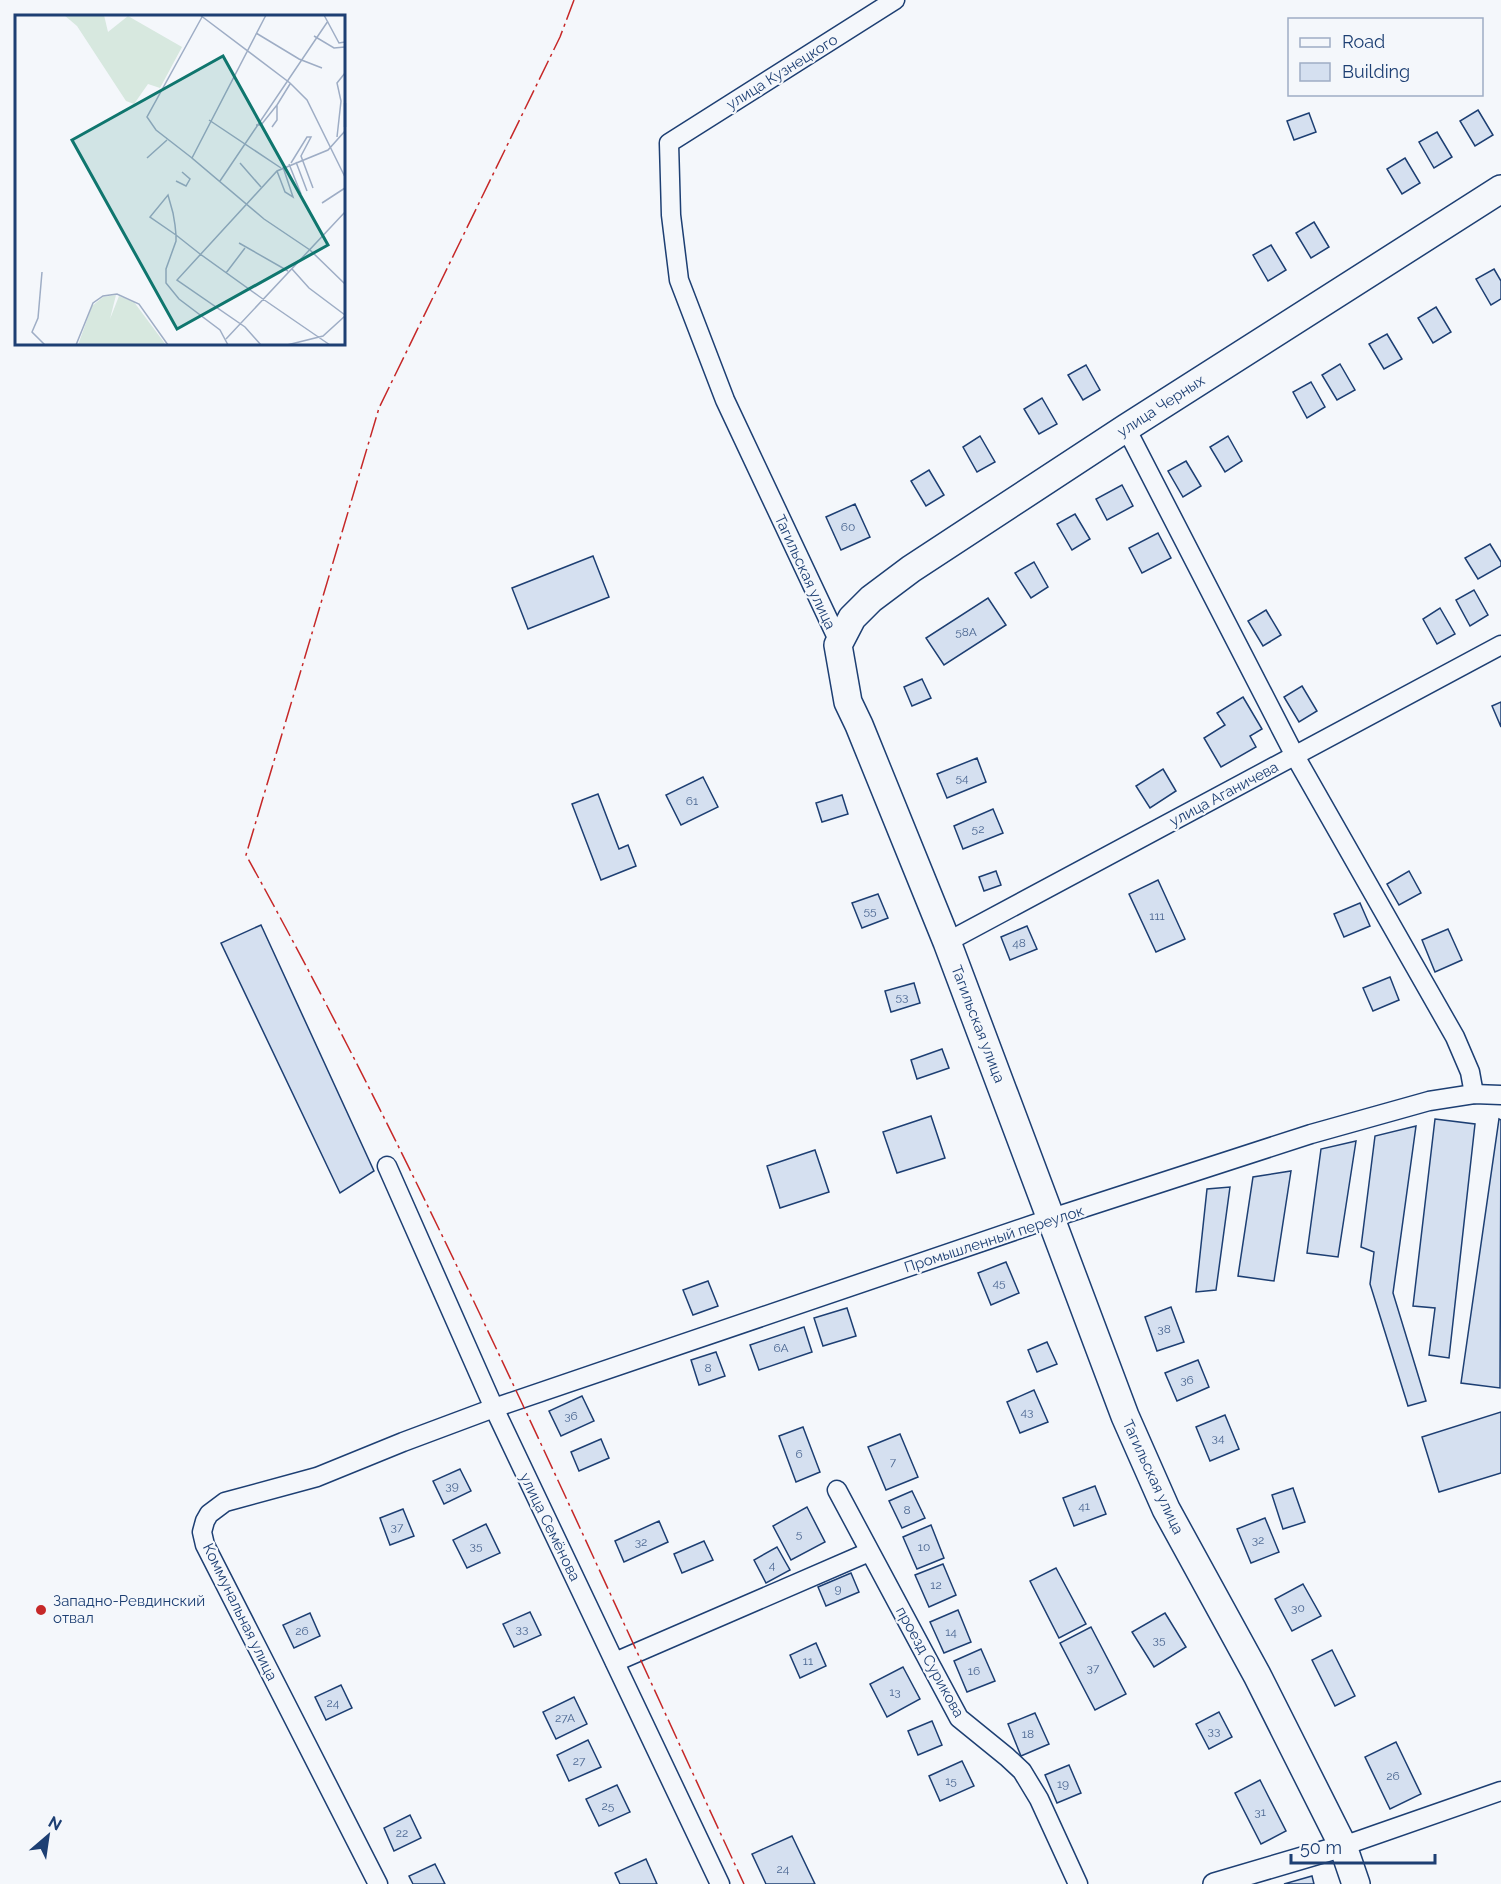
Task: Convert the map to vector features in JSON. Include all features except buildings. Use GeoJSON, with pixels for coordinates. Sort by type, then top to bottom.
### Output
{"type":"FeatureCollection","features":[{"type":"Feature","properties":{"kind":"main road","name":"улица Черных"},"geometry":{"type":"LineString","coordinates":[[838,642],[852,618],[871,599],[911,569],[1125,428],[1501,189]]}},
{"type":"Feature","properties":{"kind":"main road","name":"Тагильская улица"},"geometry":{"type":"LineString","coordinates":[[838,642],[848,702],[947,942],[1125,1416],[1166,1509],[1257,1676],[1343,1846],[1356,1884]]}},
{"type":"Feature","properties":{"kind":"street","name":"улица Кузнецкого"},"geometry":{"type":"LineString","coordinates":[[669,143],[895,0]]}},
{"type":"Feature","properties":{"kind":"street","name":"Тагильская улица"},"geometry":{"type":"LineString","coordinates":[[669,143],[671,215],[679,279],[725,400],[838,642]]}},
{"type":"Feature","properties":{"kind":"street"},"geometry":{"type":"LineString","coordinates":[[1125,428],[1294,756],[1455,1037],[1470,1072],[1474,1094]]}},
{"type":"Feature","properties":{"kind":"street","name":"улица Аганичева"},"geometry":{"type":"LineString","coordinates":[[947,942],[1501,645]]}},
{"type":"Feature","properties":{"kind":"street","name":"Промышленный переулок"},"geometry":{"type":"LineString","coordinates":[[494,1408],[1052,1218],[1321,1131],[1429,1101],[1474,1094],[1501,1095]]}},
{"type":"Feature","properties":{"kind":"street","name":"улица Семёнова"},"geometry":{"type":"LineString","coordinates":[[387,1166],[494,1408],[720,1884]]}},
{"type":"Feature","properties":{"kind":"street","name":"Коммунальная улица"},"geometry":{"type":"LineString","coordinates":[[378,1884],[205,1545],[202,1532],[209,1514],[225,1502],[317,1477],[494,1408]]}},
{"type":"Feature","properties":{"kind":"street","name":"проезд Сурикова"},"geometry":{"type":"LineString","coordinates":[[837,1490],[959,1718],[1022,1771],[1039,1799],[1077,1884]]}},
{"type":"Feature","properties":{"kind":"street"},"geometry":{"type":"LineString","coordinates":[[615,1662],[869,1552]]}},
{"type":"Feature","properties":{"kind":"street"},"geometry":{"type":"LineString","coordinates":[[1214,1884],[1343,1846],[1501,1791]]}},
{"type":"Feature","properties":{"kind":"power"},"geometry":{"type":"LineString","coordinates":[[574,0],[560,37],[379,408],[246,855],[314,980],[442,1236],[565,1495],[744,1884]]}},
{"type":"Feature","properties":{"kind":"place","name":"Западно-Ревдинский отвал"},"geometry":{"type":"Point","coordinates":[41,1610]}}]}
